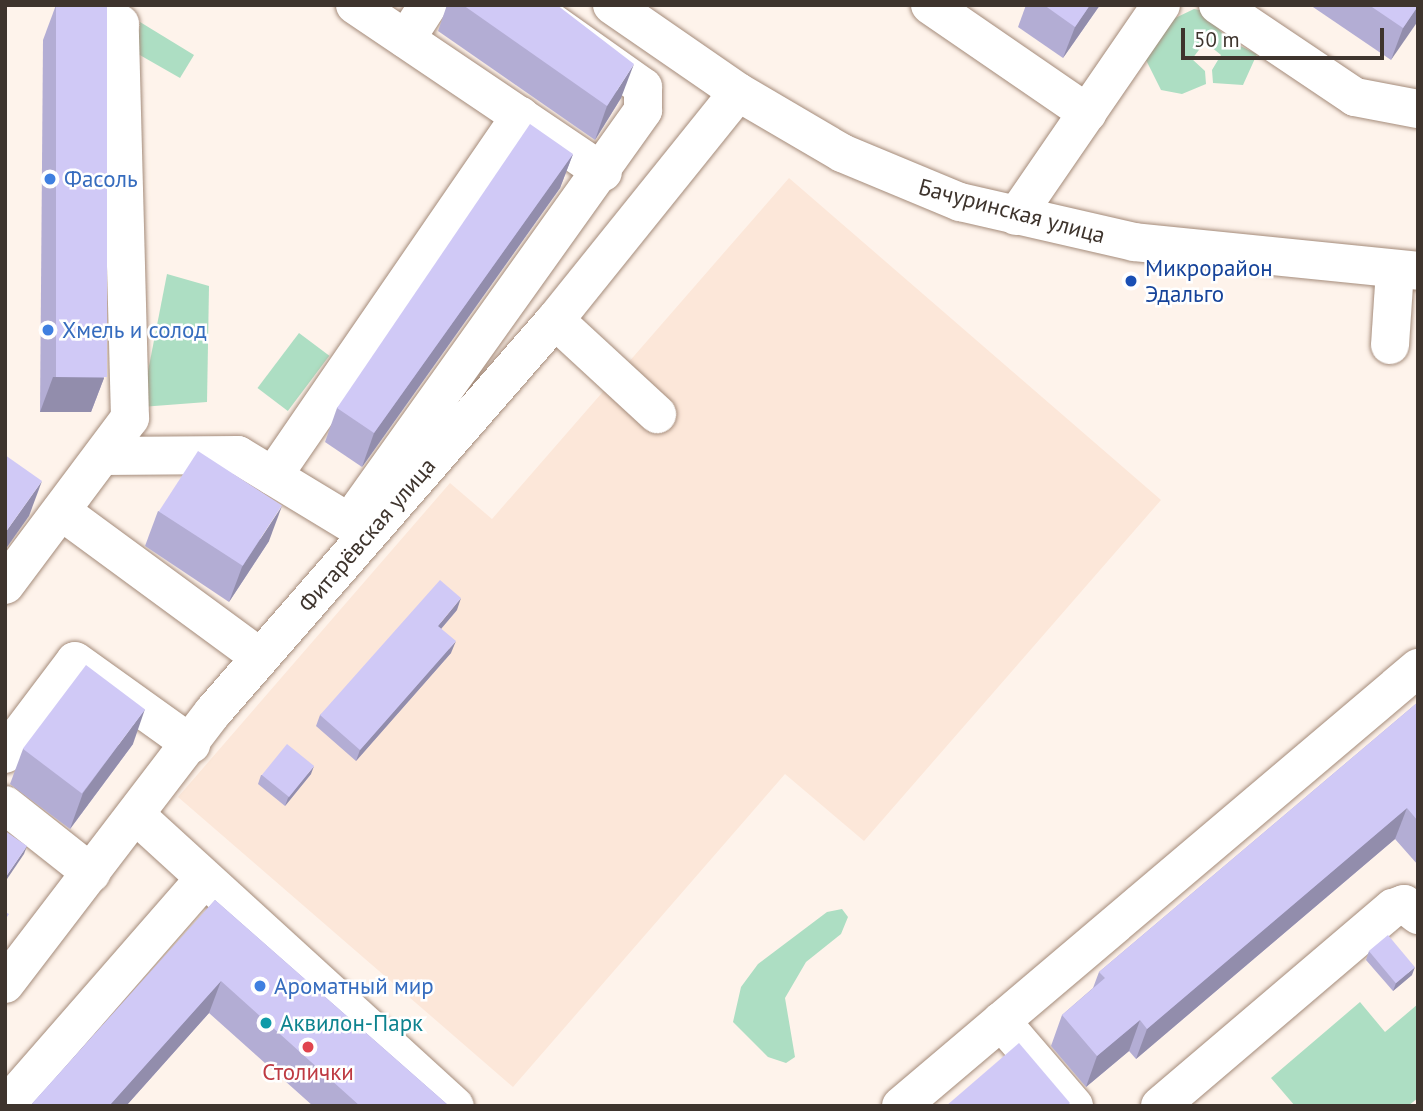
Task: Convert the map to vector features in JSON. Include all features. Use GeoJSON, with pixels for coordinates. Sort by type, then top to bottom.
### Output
{"type":"FeatureCollection","features":[{"type":"Feature","properties":{"kind":"street"},"geometry":{"type":"LineString","coordinates":[[5,585],[130,418],[127,14],[83,5]]}},
{"type":"Feature","properties":{"kind":"street"},"geometry":{"type":"LineString","coordinates":[[355,5],[603,172]]}},
{"type":"Feature","properties":{"kind":"street"},"geometry":{"type":"LineString","coordinates":[[406,39],[428,5]]}},
{"type":"Feature","properties":{"kind":"street"},"geometry":{"type":"LineString","coordinates":[[367,533],[361,506],[603,172],[643,110],[643,88],[527,5]]}},
{"type":"Feature","properties":{"kind":"street","name":"Бачуринская улица"},"geometry":{"type":"LineString","coordinates":[[612,5],[738,92],[876,169],[1016,216],[1174,248],[1406,270]]}},
{"type":"Feature","properties":{"kind":"street"},"geometry":{"type":"LineString","coordinates":[[1016,216],[1161,5]]}},
{"type":"Feature","properties":{"kind":"street"},"geometry":{"type":"LineString","coordinates":[[1218,5],[1355,97],[1418,108]]}},
{"type":"Feature","properties":{"kind":"street"},"geometry":{"type":"LineString","coordinates":[[951,11],[1087,113]]}},
{"type":"Feature","properties":{"kind":"street","name":"Фитарёвская улица"},"geometry":{"type":"LineString","coordinates":[[5,984],[59,906],[138,817],[191,744],[260,657],[555,320],[738,92]]}},
{"type":"Feature","properties":{"kind":"street"},"geometry":{"type":"LineString","coordinates":[[273,475],[520,116]]}},
{"type":"Feature","properties":{"kind":"street"},"geometry":{"type":"LineString","coordinates":[[1390,345],[1406,270]]}},
{"type":"Feature","properties":{"kind":"street"},"geometry":{"type":"LineString","coordinates":[[555,320],[657,414]]}},
{"type":"Feature","properties":{"kind":"street"},"geometry":{"type":"LineString","coordinates":[[102,456],[238,455],[367,533]]}},
{"type":"Feature","properties":{"kind":"street"},"geometry":{"type":"LineString","coordinates":[[61,511],[260,657]]}},
{"type":"Feature","properties":{"kind":"street"},"geometry":{"type":"LineString","coordinates":[[5,754],[75,661],[191,744]]}},
{"type":"Feature","properties":{"kind":"street"},"geometry":{"type":"LineString","coordinates":[[901,1106],[1418,668]]}},
{"type":"Feature","properties":{"kind":"street"},"geometry":{"type":"LineString","coordinates":[[5,805],[91,873]]}},
{"type":"Feature","properties":{"kind":"street"},"geometry":{"type":"LineString","coordinates":[[138,817],[455,1106]]}},
{"type":"Feature","properties":{"kind":"street"},"geometry":{"type":"LineString","coordinates":[[6,1106],[69,1057],[204,879]]}},
{"type":"Feature","properties":{"kind":"street"},"geometry":{"type":"LineString","coordinates":[[1160,1106],[1393,908],[1405,904],[1418,915]]}},
{"type":"Feature","properties":{"kind":"street"},"geometry":{"type":"LineString","coordinates":[[1001,1021],[1074,1106]]}},
{"type":"Feature","properties":{"kind":"shaded area"},"geometry":{"type":"Polygon","coordinates":[[[789,178],[1161,500],[864,841],[785,774],[513,1087],[178,797],[450,483],[492,519],[789,178]]]}},
{"type":"Feature","properties":{"kind":"green space"},"geometry":{"type":"Polygon","coordinates":[[[1194,9],[1204,11],[1228,40],[1257,54],[1243,85],[1213,83],[1212,70],[1221,55],[1205,42],[1192,59],[1205,71],[1206,84],[1182,94],[1161,90],[1145,58],[1171,20],[1194,9]]]}},
{"type":"Feature","properties":{"kind":"green space"},"geometry":{"type":"Polygon","coordinates":[[[140,22],[194,55],[180,78],[138,54],[140,22]]]}},
{"type":"Feature","properties":{"kind":"green space"},"geometry":{"type":"Polygon","coordinates":[[[167,274],[209,286],[207,402],[141,407],[167,274]]]}},
{"type":"Feature","properties":{"kind":"green space"},"geometry":{"type":"Polygon","coordinates":[[[299,333],[329,356],[288,411],[257,388],[299,333]]]}},
{"type":"Feature","properties":{"kind":"green space"},"geometry":{"type":"Polygon","coordinates":[[[842,909],[848,917],[841,934],[806,962],[785,998],[795,1057],[786,1063],[768,1057],[733,1022],[741,987],[758,964],[827,912],[842,909]]]}},
{"type":"Feature","properties":{"kind":"green space"},"geometry":{"type":"Polygon","coordinates":[[[1360,1002],[1385,1032],[1418,1004],[1418,1098],[1408,1106],[1295,1106],[1271,1078],[1360,1002]]]}},
{"type":"Feature","properties":{"kind":"building"},"geometry":{"type":"Polygon","coordinates":[[[56,5],[107,5],[107,377],[56,377],[56,5]]]}},
{"type":"Feature","properties":{"kind":"building"},"geometry":{"type":"Polygon","coordinates":[[[463,5],[557,5],[634,64],[607,106],[463,5]]]}},
{"type":"Feature","properties":{"kind":"building"},"geometry":{"type":"Polygon","coordinates":[[[1044,5],[1090,5],[1075,27],[1044,5]]]}},
{"type":"Feature","properties":{"kind":"building"},"geometry":{"type":"Polygon","coordinates":[[[1369,5],[1418,5],[1418,6],[1403,28],[1369,5]]]}},
{"type":"Feature","properties":{"kind":"building"},"geometry":{"type":"Polygon","coordinates":[[[530,124],[573,154],[374,433],[337,408],[530,124]]]}},
{"type":"Feature","properties":{"kind":"building"},"geometry":{"type":"Polygon","coordinates":[[[198,451],[282,505],[243,566],[159,511],[198,451]]]}},
{"type":"Feature","properties":{"kind":"building"},"geometry":{"type":"Polygon","coordinates":[[[5,455],[42,481],[5,533],[5,455]]]}},
{"type":"Feature","properties":{"kind":"building"},"geometry":{"type":"Polygon","coordinates":[[[440,580],[461,598],[438,626],[456,641],[360,750],[320,715],[440,580]]]}},
{"type":"Feature","properties":{"kind":"building"},"geometry":{"type":"Polygon","coordinates":[[[86,665],[145,710],[82,793],[23,749],[86,665]]]}},
{"type":"Feature","properties":{"kind":"building"},"geometry":{"type":"Polygon","coordinates":[[[1418,702],[1418,821],[1407,808],[1147,1029],[1140,1020],[1097,1056],[1062,1015],[1105,978],[1099,972],[1418,702]]]}},
{"type":"Feature","properties":{"kind":"building"},"geometry":{"type":"Polygon","coordinates":[[[287,744],[314,766],[289,797],[262,775],[287,744]]]}},
{"type":"Feature","properties":{"kind":"building"},"geometry":{"type":"Polygon","coordinates":[[[5,831],[27,846],[5,878],[5,831]]]}},
{"type":"Feature","properties":{"kind":"building"},"geometry":{"type":"Polygon","coordinates":[[[215,900],[449,1106],[360,1106],[221,981],[109,1106],[30,1106],[215,900]]]}},
{"type":"Feature","properties":{"kind":"building"},"geometry":{"type":"Polygon","coordinates":[[[1388,935],[1415,967],[1396,983],[1369,951],[1388,935]]]}},
{"type":"Feature","properties":{"kind":"building"},"geometry":{"type":"Polygon","coordinates":[[[1019,1043],[1070,1103],[1067,1106],[946,1106],[1019,1043]]]}},
{"type":"Feature","properties":{"kind":"place","name":"Фасоль"},"geometry":{"type":"Point","coordinates":[50,179]}},
{"type":"Feature","properties":{"kind":"place","name":"Микрорайон Эдальго"},"geometry":{"type":"Point","coordinates":[1131,281]}},
{"type":"Feature","properties":{"kind":"place","name":"Хмель и солод"},"geometry":{"type":"Point","coordinates":[48,330]}},
{"type":"Feature","properties":{"kind":"place","name":"Ароматный мир"},"geometry":{"type":"Point","coordinates":[260,986]}},
{"type":"Feature","properties":{"kind":"place","name":"Аквилон-Парк"},"geometry":{"type":"Point","coordinates":[266,1023]}},
{"type":"Feature","properties":{"kind":"place","name":"Столички"},"geometry":{"type":"Point","coordinates":[308,1047]}}]}
